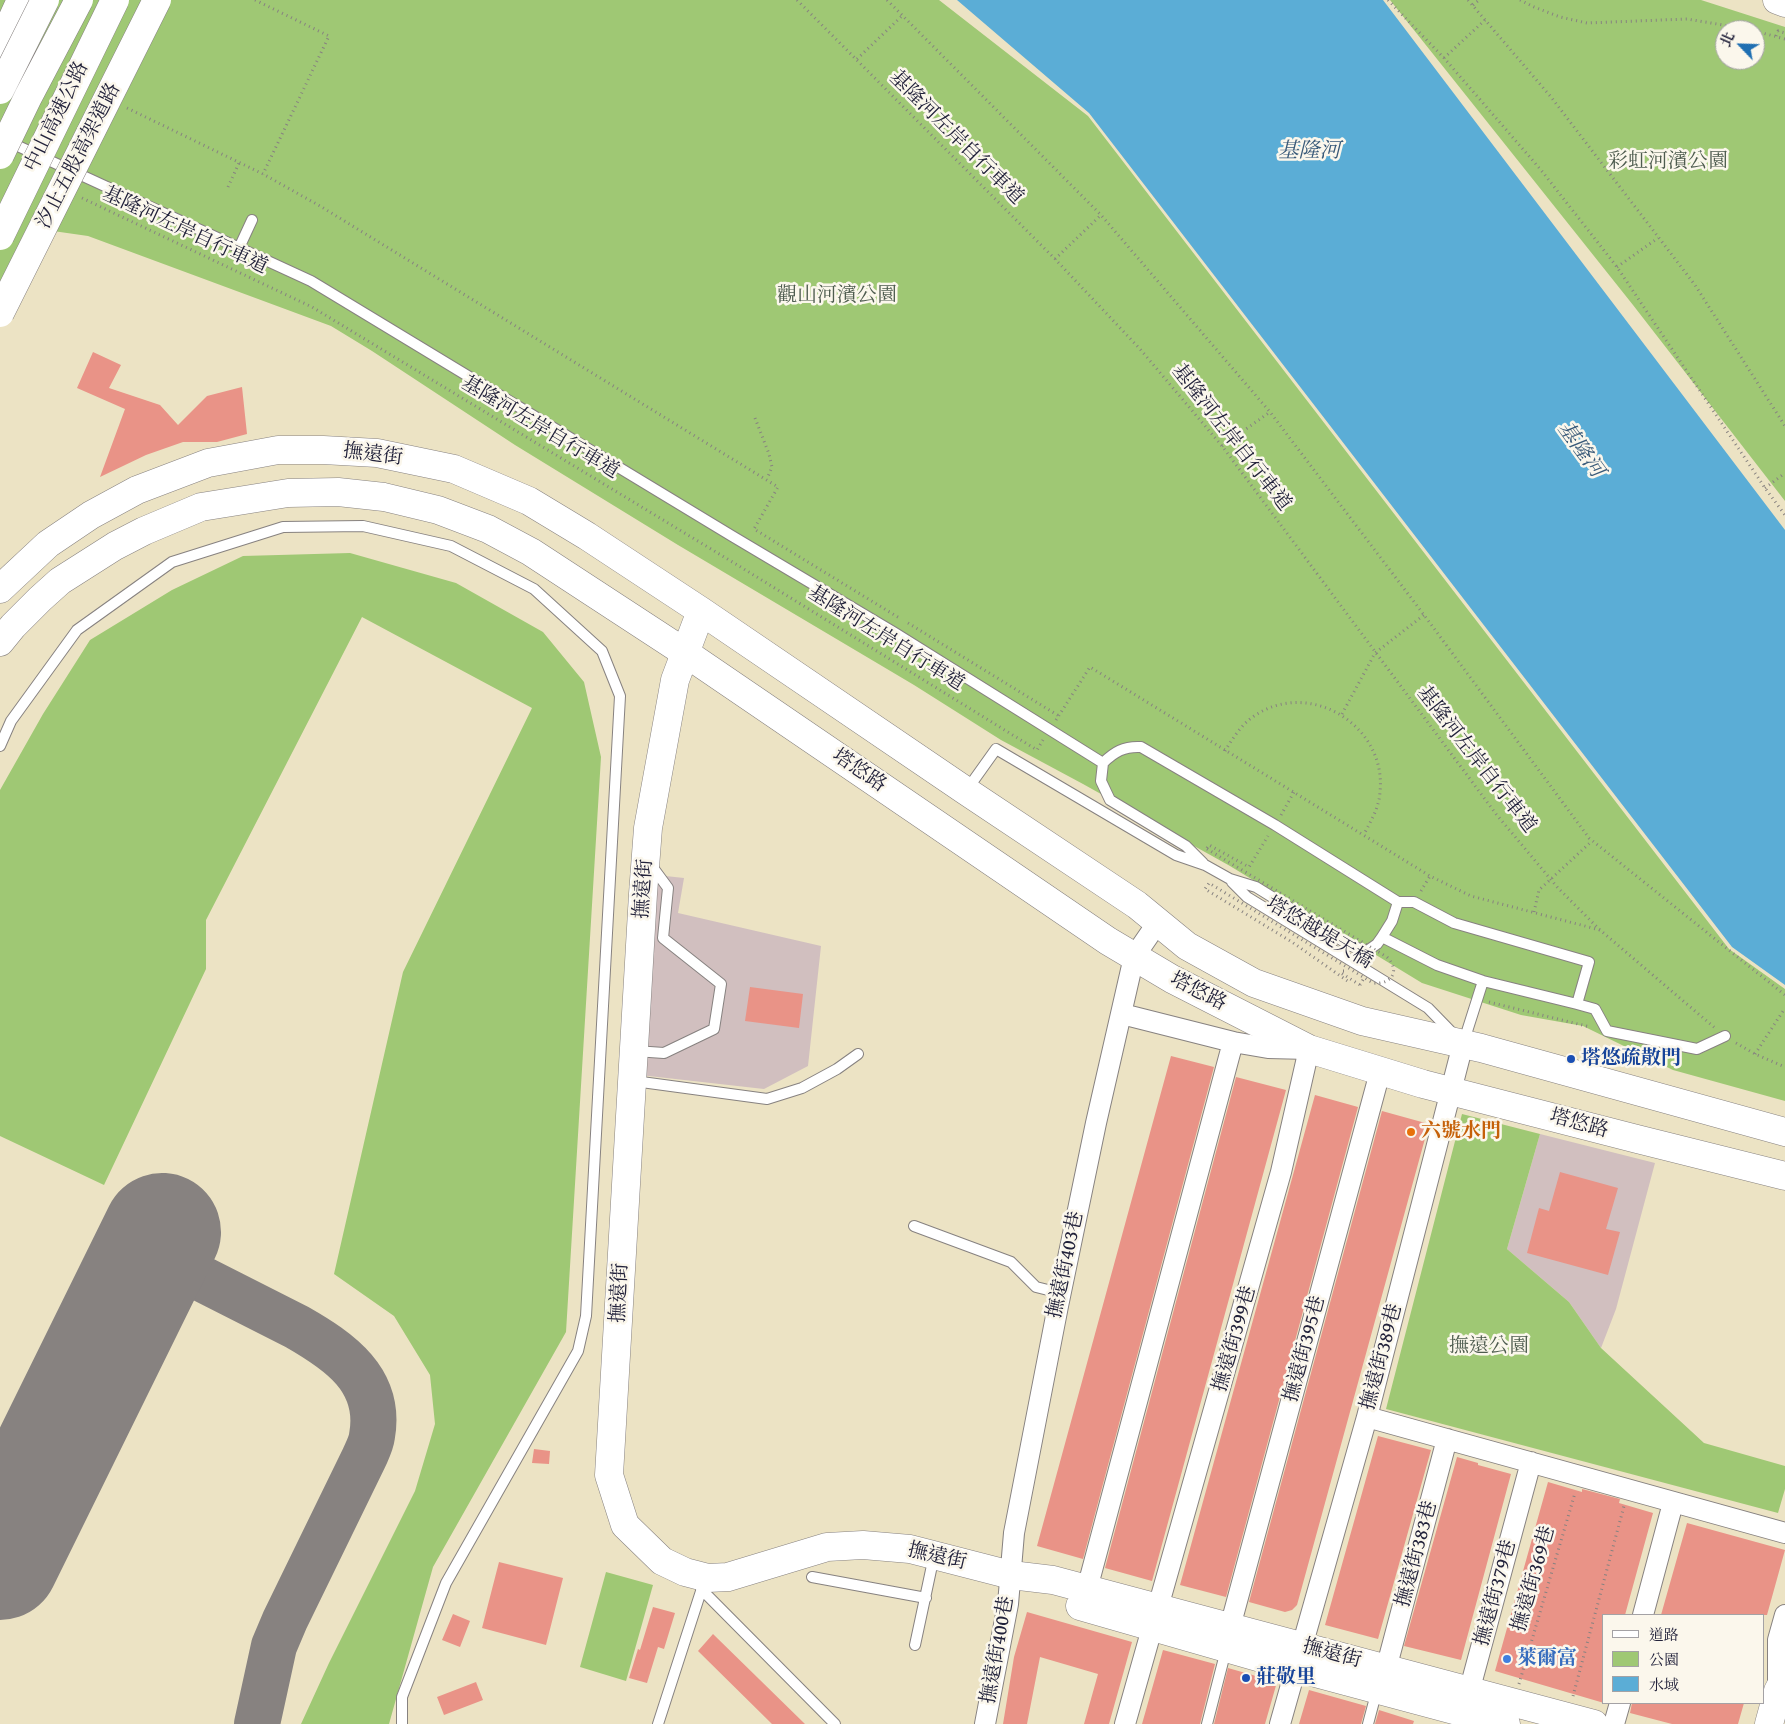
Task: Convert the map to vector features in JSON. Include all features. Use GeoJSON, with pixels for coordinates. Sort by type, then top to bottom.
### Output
{"type":"FeatureCollection","features":[{"type":"Feature","properties":{"kind":"main road"},"geometry":{"type":"LineString","coordinates":[[0,46],[21,0]]}},
{"type":"Feature","properties":{"kind":"main road"},"geometry":{"type":"LineString","coordinates":[[0,90],[45,0]]}},
{"type":"Feature","properties":{"kind":"main road","name":"中山高速公路"},"geometry":{"type":"LineString","coordinates":[[0,155],[79,0]]}},
{"type":"Feature","properties":{"kind":"main road","name":"中山高速公路"},"geometry":{"type":"LineString","coordinates":[[0,236],[115,0]]}},
{"type":"Feature","properties":{"kind":"main road","name":"汐止五股高架道路"},"geometry":{"type":"LineString","coordinates":[[0,313],[157,0]]}},
{"type":"Feature","properties":{"kind":"main road"},"geometry":{"type":"LineString","coordinates":[[1777,0],[1785,3]]}},
{"type":"Feature","properties":{"kind":"main road","name":"撫遠街"},"geometry":{"type":"LineString","coordinates":[[0,589],[48,544],[91,514],[137,490],[208,463],[278,450],[324,450],[378,453],[454,469],[529,501],[587,536],[702,611],[684,652],[675,680],[648,828],[609,1475],[625,1525],[662,1562],[704,1583],[828,1547],[863,1545],[910,1549],[1011,1576],[1045,1578],[1087,1589],[1155,1617]]}},
{"type":"Feature","properties":{"kind":"main road","name":"撫遠街"},"geometry":{"type":"LineString","coordinates":[[0,642],[40,599],[60,582],[115,546],[176,516],[201,507],[288,493],[338,492],[384,497],[438,510],[488,529],[531,552],[684,652]]}},
{"type":"Feature","properties":{"kind":"main road","name":"塔悠路"},"geometry":{"type":"LineString","coordinates":[[702,611],[1137,905],[1187,946],[1254,984],[1362,1021],[1463,1044],[1785,1132]]}},
{"type":"Feature","properties":{"kind":"main road","name":"塔悠路"},"geometry":{"type":"LineString","coordinates":[[684,652],[1108,941],[1172,979],[1309,1049],[1380,1072],[1451,1091],[1785,1176]]}},
{"type":"Feature","properties":{"kind":"main road","name":"撫遠街"},"geometry":{"type":"LineString","coordinates":[[1011,1576],[1051,1598],[1155,1617],[1382,1679],[1506,1724]]}},
{"type":"Feature","properties":{"kind":"main road"},"geometry":{"type":"LineString","coordinates":[[1769,1724],[1782,1684]]}},
{"type":"Feature","properties":{"kind":"main road","name":"撫遠街"},"geometry":{"type":"LineString","coordinates":[[1464,1709],[1594,1724]]}},
{"type":"Feature","properties":{"kind":"street"},"geometry":{"type":"LineString","coordinates":[[1134,957],[1158,922]]}},
{"type":"Feature","properties":{"kind":"street","name":"撫遠街403巷"},"geometry":{"type":"LineString","coordinates":[[1011,1576],[1014,1533],[1060,1293],[1134,957]]}},
{"type":"Feature","properties":{"kind":"street"},"geometry":{"type":"LineString","coordinates":[[1122,1014],[1233,1042],[1268,1048],[1309,1049]]}},
{"type":"Feature","properties":{"kind":"street"},"geometry":{"type":"LineString","coordinates":[[1087,1589],[1233,1042]]}},
{"type":"Feature","properties":{"kind":"street","name":"撫遠街389巷"},"geometry":{"type":"LineString","coordinates":[[1280,1724],[1366,1417],[1463,1044]]}},
{"type":"Feature","properties":{"kind":"street","name":"撫遠街399巷"},"geometry":{"type":"LineString","coordinates":[[1155,1617],[1282,1172],[1309,1049]]}},
{"type":"Feature","properties":{"kind":"street","name":"撫遠街395巷"},"geometry":{"type":"LineString","coordinates":[[1228,1638],[1380,1072]]}},
{"type":"Feature","properties":{"kind":"street"},"geometry":{"type":"LineString","coordinates":[[1366,1417],[1785,1533]]}},
{"type":"Feature","properties":{"kind":"street","name":"撫遠街383巷"},"geometry":{"type":"LineString","coordinates":[[1382,1679],[1447,1439]]}},
{"type":"Feature","properties":{"kind":"street","name":"撫遠街379巷"},"geometry":{"type":"LineString","coordinates":[[1464,1709],[1531,1462]]}},
{"type":"Feature","properties":{"kind":"street"},"geometry":{"type":"LineString","coordinates":[[1643,1614],[1674,1503]]}},
{"type":"Feature","properties":{"kind":"street","name":"撫遠街400巷"},"geometry":{"type":"LineString","coordinates":[[985,1724],[1008,1604],[1011,1576]]}},
{"type":"Feature","properties":{"kind":"street"},"geometry":{"type":"LineString","coordinates":[[1782,1684],[1778,1640],[1785,1615]]}},
{"type":"Feature","properties":{"kind":"street"},"geometry":{"type":"LineString","coordinates":[[1125,1724],[1155,1617]]}},
{"type":"Feature","properties":{"kind":"street"},"geometry":{"type":"LineString","coordinates":[[1614,1724],[1620,1704]]}},
{"type":"Feature","properties":{"kind":"lane"},"geometry":{"type":"LineString","coordinates":[[0,138],[311,281],[895,633],[1103,764]]}},
{"type":"Feature","properties":{"kind":"lane"},"geometry":{"type":"LineString","coordinates":[[239,248],[252,220]]}},
{"type":"Feature","properties":{"kind":"lane"},"geometry":{"type":"LineString","coordinates":[[0,746],[11,721],[77,630],[172,562],[283,527],[362,526],[451,546],[534,589],[602,651],[620,696],[586,1316],[578,1351],[446,1583],[402,1696],[402,1724]]}},
{"type":"Feature","properties":{"kind":"lane"},"geometry":{"type":"LineString","coordinates":[[1206,865],[1186,846],[1110,800],[1101,781],[1103,764],[1112,754],[1123,748],[1141,747],[1275,825],[1398,902],[1414,902],[1454,923],[1589,962],[1577,1004]]}},
{"type":"Feature","properties":{"kind":"lane"},"geometry":{"type":"LineString","coordinates":[[966,791],[996,749],[1176,855],[1206,865],[1230,879],[1256,887],[1351,946],[1367,951],[1377,944],[1382,937],[1392,920],[1398,902]]}},
{"type":"Feature","properties":{"kind":"lane"},"geometry":{"type":"LineString","coordinates":[[634,1051],[664,1053],[714,1029],[720,984],[663,938],[668,888],[646,858]]}},
{"type":"Feature","properties":{"kind":"lane"},"geometry":{"type":"LineString","coordinates":[[1230,879],[1248,897],[1428,1008],[1463,1044],[1484,981]]}},
{"type":"Feature","properties":{"kind":"lane"},"geometry":{"type":"LineString","coordinates":[[1382,937],[1438,964],[1484,981],[1595,1009],[1607,1031],[1697,1049],[1725,1036]]}},
{"type":"Feature","properties":{"kind":"lane"},"geometry":{"type":"LineString","coordinates":[[632,1081],[766,1099],[802,1088],[837,1069],[858,1054]]}},
{"type":"Feature","properties":{"kind":"lane"},"geometry":{"type":"LineString","coordinates":[[914,1226],[1011,1262],[1036,1287],[1060,1293]]}},
{"type":"Feature","properties":{"kind":"lane"},"geometry":{"type":"LineString","coordinates":[[915,1645],[934,1555]]}},
{"type":"Feature","properties":{"kind":"lane"},"geometry":{"type":"LineString","coordinates":[[812,1577],[926,1598]]}},
{"type":"Feature","properties":{"kind":"lane"},"geometry":{"type":"LineString","coordinates":[[658,1724],[704,1583],[835,1724]]}},
{"type":"Feature","properties":{"kind":"lane"},"geometry":{"type":"LineString","coordinates":[[1207,1724],[1228,1638]]}},
{"type":"Feature","properties":{"kind":"lane"},"geometry":{"type":"LineString","coordinates":[[1368,1724],[1382,1679]]}},
{"type":"Feature","properties":{"kind":"path"},"geometry":{"type":"LineString","coordinates":[[255,0],[329,36],[263,174]]}},
{"type":"Feature","properties":{"kind":"path","name":"基隆河左岸自行車道"},"geometry":{"type":"LineString","coordinates":[[797,0],[1054,259],[1140,349],[1222,446],[1496,814],[1551,879],[1600,930],[1725,1036],[1755,1054],[1785,1068]]}},
{"type":"Feature","properties":{"kind":"path"},"geometry":{"type":"LineString","coordinates":[[887,0],[1101,215],[1270,412],[1592,841],[1785,995]]}},
{"type":"Feature","properties":{"kind":"path"},"geometry":{"type":"LineString","coordinates":[[1388,0],[1444,58],[1541,170],[1617,267],[1785,515]]}},
{"type":"Feature","properties":{"kind":"path"},"geometry":{"type":"LineString","coordinates":[[1468,0],[1551,97],[1695,285],[1785,426]]}},
{"type":"Feature","properties":{"kind":"path"},"geometry":{"type":"LineString","coordinates":[[1473,6],[1479,0]]}},
{"type":"Feature","properties":{"kind":"path"},"geometry":{"type":"LineString","coordinates":[[1520,0],[1560,17],[1588,23],[1687,19],[1715,24]]}},
{"type":"Feature","properties":{"kind":"path"},"geometry":{"type":"LineString","coordinates":[[857,59],[903,15]]}},
{"type":"Feature","properties":{"kind":"path"},"geometry":{"type":"LineString","coordinates":[[1444,58],[1485,20]]}},
{"type":"Feature","properties":{"kind":"path"},"geometry":{"type":"LineString","coordinates":[[1776,36],[1778,31],[1785,33]]}},
{"type":"Feature","properties":{"kind":"path"},"geometry":{"type":"LineString","coordinates":[[1765,33],[1785,39]]}},
{"type":"Feature","properties":{"kind":"path"},"geometry":{"type":"LineString","coordinates":[[124,107],[263,174],[320,206],[767,479],[772,467],[769,454],[754,418]]}},
{"type":"Feature","properties":{"kind":"path"},"geometry":{"type":"LineString","coordinates":[[228,188],[239,163]]}},
{"type":"Feature","properties":{"kind":"path","name":"基隆河左岸自行車道"},"geometry":{"type":"LineString","coordinates":[[80,197],[312,308],[739,566],[1037,750],[1043,741]]}},
{"type":"Feature","properties":{"kind":"path"},"geometry":{"type":"LineString","coordinates":[[1054,259],[1101,215]]}},
{"type":"Feature","properties":{"kind":"path"},"geometry":{"type":"LineString","coordinates":[[1617,267],[1658,238]]}},
{"type":"Feature","properties":{"kind":"path"},"geometry":{"type":"LineString","coordinates":[[1222,446],[1270,412]]}},
{"type":"Feature","properties":{"kind":"path"},"geometry":{"type":"LineString","coordinates":[[1765,488],[1785,472]]}},
{"type":"Feature","properties":{"kind":"path","name":"基隆河左岸自行車道"},"geometry":{"type":"LineString","coordinates":[[767,479],[778,487],[754,529],[1059,716],[1090,667],[1430,876],[1471,896],[1600,930]]}},
{"type":"Feature","properties":{"kind":"path"},"geometry":{"type":"LineString","coordinates":[[1342,714],[1375,653],[1424,615]]}},
{"type":"Feature","properties":{"kind":"path"},"geometry":{"type":"LineString","coordinates":[[1225,751],[1237,731],[1254,716],[1275,706],[1298,703],[1321,705],[1342,714],[1359,729],[1368,742],[1379,769],[1380,792],[1375,814],[1364,834]]}},
{"type":"Feature","properties":{"kind":"path"},"geometry":{"type":"LineString","coordinates":[[1275,825],[1294,792]]}},
{"type":"Feature","properties":{"kind":"path","name":"塔悠越堤天橋"},"geometry":{"type":"LineString","coordinates":[[1275,825],[1249,867],[1210,845],[1206,848],[1387,957],[1392,962],[1394,968],[1393,975],[1388,981],[1381,984],[1373,983],[1209,883],[1206,889],[1292,942],[1348,982]]}},
{"type":"Feature","properties":{"kind":"path"},"geometry":{"type":"LineString","coordinates":[[1534,912],[1539,890],[1592,841]]}},
{"type":"Feature","properties":{"kind":"path"},"geometry":{"type":"LineString","coordinates":[[1341,973],[1360,985],[1364,978]]}},
{"type":"Feature","properties":{"kind":"path"},"geometry":{"type":"LineString","coordinates":[[1478,999],[1607,1031]]}},
{"type":"Feature","properties":{"kind":"path"},"geometry":{"type":"LineString","coordinates":[[1755,1054],[1785,1008]]}},
{"type":"Feature","properties":{"kind":"path","name":"撫遠街369巷"},"geometry":{"type":"LineString","coordinates":[[1517,1691],[1580,1475]]}},
{"type":"Feature","properties":{"kind":"path"},"geometry":{"type":"LineString","coordinates":[[1571,1705],[1628,1489]]}},
{"type":"Feature","properties":{"kind":"shaded area"},"geometry":{"type":"Polygon","coordinates":[[[656,875],[684,878],[678,913],[821,946],[808,1066],[764,1089],[640,1075],[656,875]]]}},
{"type":"Feature","properties":{"kind":"shaded area"},"geometry":{"type":"Polygon","coordinates":[[[1540,1134],[1655,1163],[1616,1309],[1601,1348],[1569,1302],[1507,1249],[1540,1134]]]}},
{"type":"Feature","properties":{"kind":"green space","name":"觀山河濱公園"},"geometry":{"type":"Polygon","coordinates":[[[0,0],[939,0],[1088,116],[1729,949],[1785,989],[1785,1101],[1673,1070],[1583,1026],[1521,1015],[1422,983],[1230,866],[1001,740],[914,685],[678,545],[515,445],[331,326],[88,236],[46,230],[0,288],[0,0]]]}},
{"type":"Feature","properties":{"kind":"green space","name":"彩虹河濱公園"},"geometry":{"type":"Polygon","coordinates":[[[1390,0],[1701,0],[1763,20],[1715,20],[1715,70],[1765,70],[1765,21],[1785,27],[1785,501],[1633,305],[1390,0]]]}},
{"type":"Feature","properties":{"kind":"green space"},"geometry":{"type":"Polygon","coordinates":[[[350,553],[456,583],[543,632],[584,682],[601,757],[566,1332],[433,1567],[389,1724],[301,1724],[329,1663],[415,1491],[435,1424],[430,1375],[394,1316],[334,1274],[403,972],[532,708],[362,617],[206,920],[206,969],[104,1185],[0,1136],[0,790],[43,714],[90,640],[172,590],[243,556],[350,553]]]}},
{"type":"Feature","properties":{"kind":"green space","name":"撫遠公園"},"geometry":{"type":"Polygon","coordinates":[[[1462,1114],[1540,1134],[1507,1249],[1569,1302],[1601,1348],[1704,1443],[1785,1466],[1785,1489],[1778,1513],[1386,1409],[1462,1114]]]}},
{"type":"Feature","properties":{"kind":"green space"},"geometry":{"type":"Polygon","coordinates":[[[606,1572],[653,1585],[626,1681],[580,1667],[606,1572]]]}},
{"type":"Feature","properties":{"kind":"water","name":"基隆河"},"geometry":{"type":"Polygon","coordinates":[[[957,0],[1383,0],[1785,530],[1785,985],[1732,947],[1089,113],[957,0]]]}},
{"type":"Feature","properties":{"kind":"building"},"geometry":{"type":"Polygon","coordinates":[[[93,352],[121,365],[109,388],[160,405],[178,425],[207,396],[242,387],[247,434],[217,442],[183,442],[146,455],[100,477],[125,409],[77,388],[93,352]]]}},
{"type":"Feature","properties":{"kind":"building"},"geometry":{"type":"Polygon","coordinates":[[[750,987],[803,994],[799,1028],[745,1021],[750,987]]]}},
{"type":"Feature","properties":{"kind":"building"},"geometry":{"type":"Polygon","coordinates":[[[1171,1056],[1214,1067],[1083,1559],[1037,1546],[1171,1056]]]}},
{"type":"Feature","properties":{"kind":"building"},"geometry":{"type":"Polygon","coordinates":[[[1236,1077],[1286,1090],[1152,1581],[1105,1568],[1236,1077]]]}},
{"type":"Feature","properties":{"kind":"building"},"geometry":{"type":"Polygon","coordinates":[[[1315,1095],[1358,1107],[1226,1597],[1180,1585],[1315,1095]]]}},
{"type":"Feature","properties":{"kind":"building"},"geometry":{"type":"Polygon","coordinates":[[[1382,1111],[1429,1124],[1297,1605],[1292,1610],[1285,1612],[1249,1602],[1382,1111]]]}},
{"type":"Feature","properties":{"kind":"building"},"geometry":{"type":"Polygon","coordinates":[[[1560,1172],[1618,1188],[1606,1229],[1620,1232],[1608,1275],[1527,1253],[1539,1208],[1549,1211],[1560,1172]]]}},
{"type":"Feature","properties":{"kind":"building"},"geometry":{"type":"Polygon","coordinates":[[[1378,1436],[1431,1450],[1378,1639],[1325,1625],[1378,1436]]]}},
{"type":"Feature","properties":{"kind":"building"},"geometry":{"type":"Polygon","coordinates":[[[534,1449],[550,1451],[549,1464],[532,1463],[534,1449]]]}},
{"type":"Feature","properties":{"kind":"building"},"geometry":{"type":"Polygon","coordinates":[[[1457,1457],[1511,1474],[1461,1660],[1404,1646],[1457,1457]]]}},
{"type":"Feature","properties":{"kind":"building"},"geometry":{"type":"Polygon","coordinates":[[[1548,1482],[1582,1492],[1582,1489],[1620,1499],[1619,1503],[1653,1513],[1625,1614],[1602,1614],[1602,1702],[1495,1671],[1548,1482]]]}},
{"type":"Feature","properties":{"kind":"building"},"geometry":{"type":"Polygon","coordinates":[[[1687,1523],[1785,1550],[1767,1615],[1661,1614],[1687,1523]]]}},
{"type":"Feature","properties":{"kind":"building"},"geometry":{"type":"Polygon","coordinates":[[[499,1562],[563,1578],[546,1645],[482,1628],[499,1562]]]}},
{"type":"Feature","properties":{"kind":"building"},"geometry":{"type":"Polygon","coordinates":[[[653,1607],[675,1613],[664,1649],[658,1647],[647,1683],[629,1678],[653,1607]]]}},
{"type":"Feature","properties":{"kind":"building"},"geometry":{"type":"Polygon","coordinates":[[[1027,1612],[1132,1642],[1109,1724],[1084,1724],[1098,1674],[1040,1657],[1027,1724],[1003,1724],[1014,1657],[1027,1612]]]}},
{"type":"Feature","properties":{"kind":"building"},"geometry":{"type":"Polygon","coordinates":[[[453,1614],[470,1621],[460,1647],[442,1640],[453,1614]]]}},
{"type":"Feature","properties":{"kind":"building"},"geometry":{"type":"Polygon","coordinates":[[[713,1634],[805,1724],[772,1724],[698,1651],[713,1634]]]}},
{"type":"Feature","properties":{"kind":"building"},"geometry":{"type":"Polygon","coordinates":[[[1163,1650],[1215,1664],[1200,1724],[1142,1724],[1163,1650]]]}},
{"type":"Feature","properties":{"kind":"building"},"geometry":{"type":"Polygon","coordinates":[[[1228,1668],[1277,1682],[1265,1724],[1214,1724],[1228,1668]]]}},
{"type":"Feature","properties":{"kind":"building"},"geometry":{"type":"Polygon","coordinates":[[[476,1682],[483,1700],[444,1715],[437,1697],[476,1682]]]}},
{"type":"Feature","properties":{"kind":"building"},"geometry":{"type":"Polygon","coordinates":[[[1309,1690],[1366,1706],[1361,1724],[1299,1724],[1309,1690]]]}},
{"type":"Feature","properties":{"kind":"building"},"geometry":{"type":"Polygon","coordinates":[[[1632,1704],[1744,1704],[1738,1724],[1672,1724],[1630,1713],[1632,1704]]]}},
{"type":"Feature","properties":{"kind":"building"},"geometry":{"type":"Polygon","coordinates":[[[1379,1710],[1414,1721],[1413,1724],[1375,1724],[1379,1710]]]}},
{"type":"Feature","properties":{"kind":"taxiway"},"geometry":{"type":"LineString","coordinates":[[151,1253],[313,1336],[342,1357],[354,1370],[364,1383],[370,1399],[373,1416],[370,1445],[274,1646],[257,1724]]}},
{"type":"Feature","properties":{"kind":"runway"},"geometry":{"type":"LineString","coordinates":[[0,1561],[162,1232]]}},
{"type":"Feature","properties":{"kind":"place","name":"塔悠疏散門"},"geometry":{"type":"Point","coordinates":[1571,1059]}},
{"type":"Feature","properties":{"kind":"place","name":"六號水門"},"geometry":{"type":"Point","coordinates":[1411,1132]}},
{"type":"Feature","properties":{"kind":"place","name":"萊爾富"},"geometry":{"type":"Point","coordinates":[1507,1659]}},
{"type":"Feature","properties":{"kind":"place","name":"莊敬里"},"geometry":{"type":"Point","coordinates":[1246,1678]}}]}
